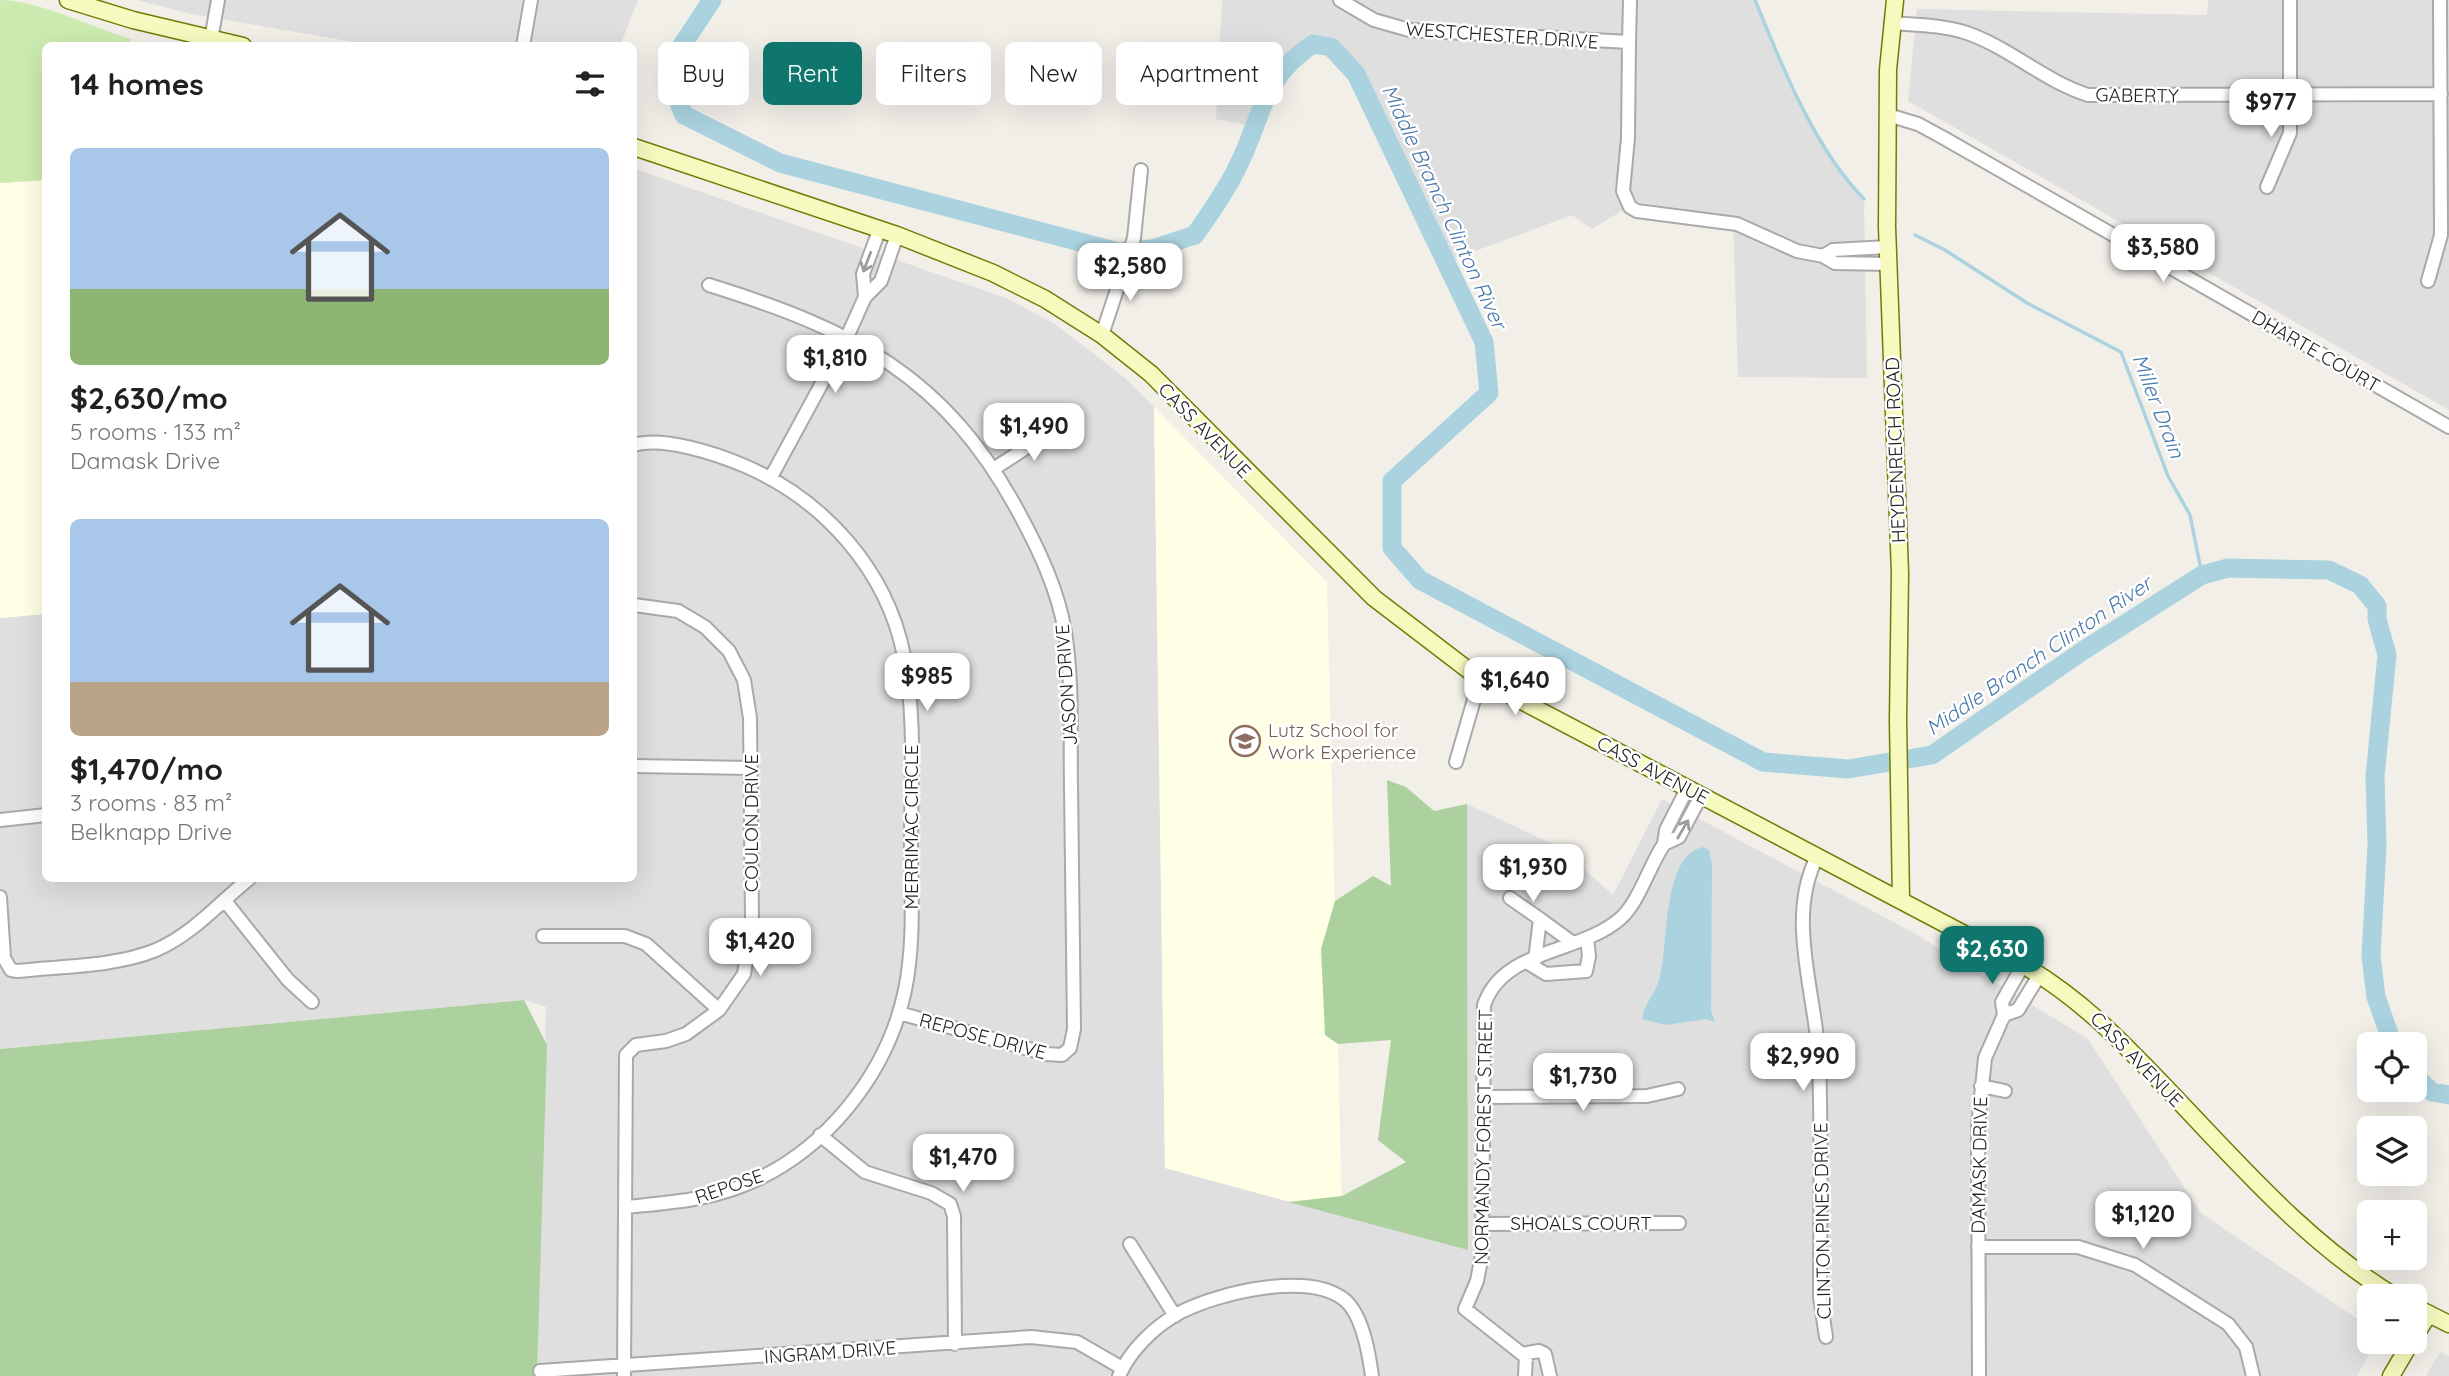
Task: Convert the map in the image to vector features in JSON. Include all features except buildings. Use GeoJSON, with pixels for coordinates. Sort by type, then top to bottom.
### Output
{"type":"FeatureCollection","features":[{"type":"Feature","properties":{"kind":"main road"},"geometry":{"type":"LineString","coordinates":[[68,0],[222,42]]}},
{"type":"Feature","properties":{"kind":"main road","name":"HEYDENREICH ROAD"},"geometry":{"type":"LineString","coordinates":[[1895,0],[1891,23],[1888,115],[1888,247],[1900,573],[1898,720],[1901,900]]}},
{"type":"Feature","properties":{"kind":"main road","name":"CASS AVENUE"},"geometry":{"type":"LineString","coordinates":[[637,148],[897,235],[1022,286],[1101,335],[1176,398],[1285,512],[1374,598],[1480,679],[2040,974],[2078,1000],[2107,1026],[2306,1231],[2374,1284]]}},
{"type":"Feature","properties":{"kind":"main road"},"geometry":{"type":"LineString","coordinates":[[2427,1313],[2449,1324]]}},
{"type":"Feature","properties":{"kind":"main road"},"geometry":{"type":"LineString","coordinates":[[2391,1376],[2405,1354]]}},
{"type":"Feature","properties":{"kind":"street"},"geometry":{"type":"LineString","coordinates":[[211,40],[218,0]]}},
{"type":"Feature","properties":{"kind":"street"},"geometry":{"type":"LineString","coordinates":[[524,42],[531,0]]}},
{"type":"Feature","properties":{"kind":"street","name":"WESTCHESTER DRIVE"},"geometry":{"type":"LineString","coordinates":[[1340,0],[1374,20],[1409,30],[1629,43]]}},
{"type":"Feature","properties":{"kind":"street"},"geometry":{"type":"LineString","coordinates":[[1630,0],[1628,152],[1623,191],[1630,207],[1637,211],[1737,224],[1797,251],[1823,256],[1835,263],[1889,264]]}},
{"type":"Feature","properties":{"kind":"street"},"geometry":{"type":"LineString","coordinates":[[2267,187],[2288,140],[2291,95],[2290,0]]}},
{"type":"Feature","properties":{"kind":"street"},"geometry":{"type":"LineString","coordinates":[[2428,281],[2441,236],[2440,0]]}},
{"type":"Feature","properties":{"kind":"street","name":"GABERTY"},"geometry":{"type":"LineString","coordinates":[[1891,23],[1935,26],[1967,33],[2058,83],[2088,95],[2441,94]]}},
{"type":"Feature","properties":{"kind":"street","name":"DHARTE COURT"},"geometry":{"type":"LineString","coordinates":[[1888,115],[1918,124],[1942,137],[2449,427]]}},
{"type":"Feature","properties":{"kind":"street"},"geometry":{"type":"LineString","coordinates":[[1101,335],[1134,239],[1141,170]]}},
{"type":"Feature","properties":{"kind":"street"},"geometry":{"type":"LineString","coordinates":[[865,297],[863,274],[880,229]]}},
{"type":"Feature","properties":{"kind":"street"},"geometry":{"type":"LineString","coordinates":[[771,477],[847,337],[865,297],[880,281],[897,235]]}},
{"type":"Feature","properties":{"kind":"street"},"geometry":{"type":"LineString","coordinates":[[1823,256],[1833,250],[1888,247]]}},
{"type":"Feature","properties":{"kind":"street"},"geometry":{"type":"LineString","coordinates":[[1855,248],[1856,264]]}},
{"type":"Feature","properties":{"kind":"street","name":"JASON DRIVE"},"geometry":{"type":"LineString","coordinates":[[709,285],[788,310],[847,337],[884,359],[926,392],[977,445],[995,468],[1034,542],[1062,618],[1070,704],[1074,1029],[1067,1053]]}},
{"type":"Feature","properties":{"kind":"street"},"geometry":{"type":"LineString","coordinates":[[995,468],[1055,429]]}},
{"type":"Feature","properties":{"kind":"street","name":"MERRIMAC CIRCLE"},"geometry":{"type":"LineString","coordinates":[[637,446],[666,444],[711,454],[771,477],[828,519],[856,550],[880,592],[904,653],[911,715],[912,937],[899,1013],[873,1074],[852,1103],[820,1135]]}},
{"type":"Feature","properties":{"kind":"street","name":"COULON DRIVE"},"geometry":{"type":"LineString","coordinates":[[624,1371],[626,1055],[636,1045],[666,1041],[687,1034],[719,1010],[744,974],[750,947],[750,768],[748,695],[744,680],[729,651],[705,626],[687,615],[663,607],[637,605]]}},
{"type":"Feature","properties":{"kind":"street"},"geometry":{"type":"LineString","coordinates":[[1456,762],[1480,679]]}},
{"type":"Feature","properties":{"kind":"street"},"geometry":{"type":"LineString","coordinates":[[637,766],[750,768]]}},
{"type":"Feature","properties":{"kind":"street","name":"NORMANDY FOREST STREET"},"geometry":{"type":"LineString","coordinates":[[1526,1354],[1465,1308],[1480,1274],[1483,1224],[1482,1027],[1486,1000],[1501,977],[1606,929],[1628,910],[1664,844],[1666,830],[1694,793]]}},
{"type":"Feature","properties":{"kind":"street"},"geometry":{"type":"LineString","coordinates":[[0,820],[42,815]]}},
{"type":"Feature","properties":{"kind":"street","name":"CLINTON PINES DRIVE"},"geometry":{"type":"LineString","coordinates":[[1817,857],[1805,883],[1805,963],[1819,1054],[1820,1297],[1826,1336]]}},
{"type":"Feature","properties":{"kind":"street"},"geometry":{"type":"LineString","coordinates":[[0,897],[4,958],[11,970],[135,957],[177,937],[246,882]]}},
{"type":"Feature","properties":{"kind":"street"},"geometry":{"type":"LineString","coordinates":[[1510,898],[1573,943]]}},
{"type":"Feature","properties":{"kind":"street"},"geometry":{"type":"LineString","coordinates":[[225,901],[288,980],[312,1002]]}},
{"type":"Feature","properties":{"kind":"street"},"geometry":{"type":"LineString","coordinates":[[1540,919],[1532,961],[1546,974],[1586,971],[1589,956],[1587,938]]}},
{"type":"Feature","properties":{"kind":"street"},"geometry":{"type":"LineString","coordinates":[[543,936],[625,936],[646,944],[719,1010]]}},
{"type":"Feature","properties":{"kind":"street","name":"DAMASK DRIVE"},"geometry":{"type":"LineString","coordinates":[[1979,1376],[1978,1126],[1981,1086],[1990,1041],[2004,1015],[2002,1002],[2023,965]]}},
{"type":"Feature","properties":{"kind":"street"},"geometry":{"type":"LineString","coordinates":[[2004,1015],[2018,1010],[2040,974]]}},
{"type":"Feature","properties":{"kind":"street","name":"REPOSE DRIVE"},"geometry":{"type":"LineString","coordinates":[[899,1013],[1047,1054],[1067,1053]]}},
{"type":"Feature","properties":{"kind":"street"},"geometry":{"type":"LineString","coordinates":[[1981,1086],[2005,1091]]}},
{"type":"Feature","properties":{"kind":"street"},"geometry":{"type":"LineString","coordinates":[[1483,1097],[1647,1096],[1678,1089]]}},
{"type":"Feature","properties":{"kind":"street"},"geometry":{"type":"LineString","coordinates":[[820,1135],[865,1172],[931,1193],[950,1204],[954,1216],[956,1344]]}},
{"type":"Feature","properties":{"kind":"street","name":"REPOSE"},"geometry":{"type":"LineString","coordinates":[[626,1207],[699,1199],[737,1188],[771,1173],[820,1135]]}},
{"type":"Feature","properties":{"kind":"street","name":"SHOALS COURT"},"geometry":{"type":"LineString","coordinates":[[1483,1224],[1679,1223]]}},
{"type":"Feature","properties":{"kind":"street"},"geometry":{"type":"LineString","coordinates":[[1130,1244],[1175,1316]]}},
{"type":"Feature","properties":{"kind":"street"},"geometry":{"type":"LineString","coordinates":[[1978,1247],[2078,1247],[2126,1261],[2228,1324],[2244,1342],[2252,1362],[2253,1376]]}},
{"type":"Feature","properties":{"kind":"street"},"geometry":{"type":"LineString","coordinates":[[1121,1372],[1147,1339],[1175,1316],[1205,1303],[1263,1288],[1293,1286],[1327,1292],[1346,1302],[1352,1310],[1366,1347],[1372,1376]]}},
{"type":"Feature","properties":{"kind":"street","name":"INGRAM DRIVE"},"geometry":{"type":"LineString","coordinates":[[540,1371],[624,1371],[1037,1337],[1077,1342],[1121,1372]]}},
{"type":"Feature","properties":{"kind":"street"},"geometry":{"type":"LineString","coordinates":[[1525,1376],[1526,1354],[1539,1351],[1545,1354],[1550,1376]]}},
{"type":"Feature","properties":{"kind":"shaded area"},"geometry":{"type":"Polygon","coordinates":[[[137,0],[638,0],[622,42],[354,42],[191,14],[137,0]]]}},
{"type":"Feature","properties":{"kind":"shaded area"},"geometry":{"type":"Polygon","coordinates":[[[1222,0],[1755,0],[1780,62],[1812,122],[1845,180],[1864,199],[1867,378],[1738,377],[1733,216],[1636,202],[1592,229],[1572,215],[1446,262],[1356,74],[1330,47],[1313,44],[1291,59],[1283,69],[1283,42],[1220,42],[1222,0]]]}},
{"type":"Feature","properties":{"kind":"shaded area"},"geometry":{"type":"Polygon","coordinates":[[[2208,0],[2449,0],[2449,410],[1908,101],[1917,9],[2207,15],[2208,0]]]}},
{"type":"Feature","properties":{"kind":"shaded area"},"geometry":{"type":"Polygon","coordinates":[[[1217,105],[1262,105],[1254,126],[1216,119],[1217,105]]]}},
{"type":"Feature","properties":{"kind":"shaded area"},"geometry":{"type":"Polygon","coordinates":[[[637,170],[1006,298],[1055,324],[1125,378],[1154,407],[1165,1168],[1468,1250],[1467,804],[1561,848],[1613,895],[1662,799],[1912,932],[2088,1039],[2201,1213],[2357,1319],[2357,1354],[2369,1354],[2357,1376],[537,1376],[546,1007],[524,1000],[0,1049],[0,618],[42,614],[42,882],[637,882],[637,170]]]}},
{"type":"Feature","properties":{"kind":"shaded area"},"geometry":{"type":"Polygon","coordinates":[[[42,180],[42,614],[0,618],[0,183],[42,180]]]}},
{"type":"Feature","properties":{"kind":"shaded area","name":"Lutz School for Work Experience"},"geometry":{"type":"Polygon","coordinates":[[[1154,407],[1327,582],[1342,1216],[1165,1168],[1154,407]]]}},
{"type":"Feature","properties":{"kind":"shaded area"},"geometry":{"type":"Polygon","coordinates":[[[2440,1352],[2449,1356],[2449,1376],[2426,1376],[2440,1352]]]}},
{"type":"Feature","properties":{"kind":"green space"},"geometry":{"type":"Polygon","coordinates":[[[0,0],[48,9],[131,39],[130,42],[42,42],[42,180],[0,183],[0,0]]]}},
{"type":"Feature","properties":{"kind":"green space"},"geometry":{"type":"Polygon","coordinates":[[[1387,780],[1406,787],[1434,811],[1467,804],[1468,1250],[1288,1202],[1342,1196],[1406,1162],[1378,1140],[1391,1040],[1338,1044],[1325,1035],[1321,949],[1335,901],[1373,876],[1391,886],[1387,780]]]}},
{"type":"Feature","properties":{"kind":"green space"},"geometry":{"type":"Polygon","coordinates":[[[524,1000],[547,1045],[537,1376],[0,1376],[0,1049],[524,1000]]]}},
{"type":"Feature","properties":{"kind":"water"},"geometry":{"type":"Polygon","coordinates":[[[1704,847],[1709,850],[1712,865],[1711,1011],[1715,1022],[1706,1019],[1666,1025],[1642,1019],[1659,980],[1669,904],[1680,866],[1690,853],[1704,847]]]}},
{"type":"Feature","properties":{"kind":"waterway","name":"Middle Branch Clinton River"},"geometry":{"type":"LineString","coordinates":[[712,0],[669,65],[675,94],[684,115],[780,163],[1118,252],[1152,249],[1195,235],[1234,175],[1265,99],[1283,71],[1313,44],[1331,47],[1356,74],[1484,342],[1489,393],[1392,481],[1392,548],[1420,580],[1763,762],[1848,769],[1932,755],[2084,650],[2202,575],[2228,568],[2329,570],[2360,585],[2377,606],[2377,619],[2387,655],[2375,776],[2377,846],[2371,956],[2376,997],[2388,1032]]}},
{"type":"Feature","properties":{"kind":"waterway","name":"Miller Drain"},"geometry":{"type":"LineString","coordinates":[[1755,0],[1788,79],[1815,131],[1846,179],[1864,199]]}},
{"type":"Feature","properties":{"kind":"waterway","name":"Miller Drain"},"geometry":{"type":"LineString","coordinates":[[1915,235],[1945,250],[2027,303],[2121,352],[2168,476],[2190,515],[2202,575]]}},
{"type":"Feature","properties":{"kind":"waterway","name":"Middle Branch Clinton River"},"geometry":{"type":"LineString","coordinates":[[2427,1087],[2432,1092],[2449,1095]]}},
{"type":"Feature","properties":{"kind":"place","name":"Lutz School for Work Experience"},"geometry":{"type":"Point","coordinates":[1245,741]}}]}
